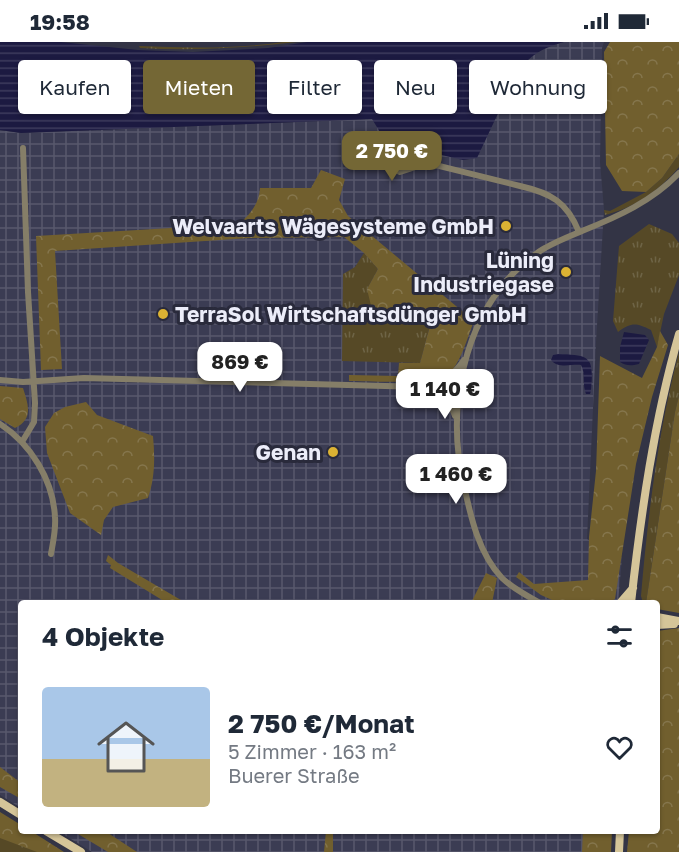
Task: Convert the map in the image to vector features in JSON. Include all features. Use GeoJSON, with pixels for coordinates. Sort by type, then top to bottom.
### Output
{"type":"FeatureCollection","features":[{"type":"Feature","properties":{"kind":"main road"},"geometry":{"type":"LineString","coordinates":[[631,600],[652,455],[679,334]]}},
{"type":"Feature","properties":{"kind":"main road"},"geometry":{"type":"LineString","coordinates":[[634,577],[638,600]]}},
{"type":"Feature","properties":{"kind":"main road"},"geometry":{"type":"LineString","coordinates":[[623,600],[633,588]]}},
{"type":"Feature","properties":{"kind":"main road"},"geometry":{"type":"LineString","coordinates":[[660,619],[679,622]]}},
{"type":"Feature","properties":{"kind":"main road"},"geometry":{"type":"LineString","coordinates":[[0,802],[18,813]]}},
{"type":"Feature","properties":{"kind":"main road"},"geometry":{"type":"LineString","coordinates":[[51,834],[81,852]]}},
{"type":"Feature","properties":{"kind":"main road"},"geometry":{"type":"LineString","coordinates":[[619,852],[620,834]]}},
{"type":"Feature","properties":{"kind":"street"},"geometry":{"type":"LineString","coordinates":[[22,442],[34,422],[24,148]]}},
{"type":"Feature","properties":{"kind":"street"},"geometry":{"type":"LineString","coordinates":[[428,163],[403,172],[396,170],[393,166],[394,161],[400,157],[428,163],[545,193],[560,202],[567,210],[579,232]]}},
{"type":"Feature","properties":{"kind":"street"},"geometry":{"type":"LineString","coordinates":[[535,600],[503,578],[483,550],[474,525],[458,452],[457,420],[466,357],[480,321],[491,302],[509,278],[541,250],[647,200],[662,190],[679,173]]}},
{"type":"Feature","properties":{"kind":"street"},"geometry":{"type":"LineString","coordinates":[[429,386],[453,374],[466,357]]}},
{"type":"Feature","properties":{"kind":"street"},"geometry":{"type":"LineString","coordinates":[[0,380],[34,381],[84,378],[460,388]]}},
{"type":"Feature","properties":{"kind":"street"},"geometry":{"type":"LineString","coordinates":[[429,386],[448,400],[457,420]]}},
{"type":"Feature","properties":{"kind":"street"},"geometry":{"type":"LineString","coordinates":[[0,424],[22,442],[40,467],[52,498],[55,517],[56,527],[51,554]]}},
{"type":"Feature","properties":{"kind":"shaded area"},"geometry":{"type":"Polygon","coordinates":[[[0,42],[61,42],[138,50],[193,52],[268,48],[307,42],[564,42],[550,46],[528,60],[469,60],[469,114],[498,114],[477,158],[463,160],[386,142],[372,119],[21,133],[0,130],[0,42]]]}},
{"type":"Feature","properties":{"kind":"shaded area"},"geometry":{"type":"Polygon","coordinates":[[[564,42],[604,42],[602,60],[527,60],[547,47],[564,42]]]}},
{"type":"Feature","properties":{"kind":"shaded area"},"geometry":{"type":"Polygon","coordinates":[[[497,114],[601,114],[600,162],[604,210],[587,539],[622,557],[618,600],[18,600],[18,806],[0,795],[0,130],[21,133],[373,119],[463,160],[476,158],[497,114]]]}},
{"type":"Feature","properties":{"kind":"shaded area"},"geometry":{"type":"Polygon","coordinates":[[[624,332],[645,335],[649,340],[639,364],[629,365],[620,362],[620,347],[624,332]]]}},
{"type":"Feature","properties":{"kind":"shaded area"},"geometry":{"type":"Polygon","coordinates":[[[553,355],[578,355],[588,360],[592,371],[590,394],[586,394],[585,391],[581,365],[565,366],[554,363],[551,360],[553,355]]]}},
{"type":"Feature","properties":{"kind":"shaded area"},"geometry":{"type":"Polygon","coordinates":[[[63,834],[605,834],[603,852],[92,852],[63,834]]]}},
{"type":"Feature","properties":{"kind":"green space"},"geometry":{"type":"Polygon","coordinates":[[[297,42],[239,47],[199,49],[140,48],[139,46],[247,46],[297,42]]]}},
{"type":"Feature","properties":{"kind":"green space"},"geometry":{"type":"Polygon","coordinates":[[[610,42],[679,42],[679,154],[662,178],[646,192],[622,191],[606,165],[607,60],[604,60],[604,52],[610,42]]]}},
{"type":"Feature","properties":{"kind":"green space"},"geometry":{"type":"Polygon","coordinates":[[[679,154],[679,167],[664,183],[636,203],[605,215],[604,210],[610,211],[646,192],[662,178],[679,154]]]}},
{"type":"Feature","properties":{"kind":"green space"},"geometry":{"type":"Polygon","coordinates":[[[321,170],[345,179],[339,200],[348,216],[474,321],[460,358],[447,375],[415,381],[349,381],[349,375],[398,376],[399,363],[420,363],[431,316],[420,312],[390,320],[374,318],[367,289],[378,269],[364,253],[344,237],[250,238],[55,251],[62,369],[41,370],[36,236],[239,224],[254,208],[260,188],[311,188],[321,170]]]}},
{"type":"Feature","properties":{"kind":"green space"},"geometry":{"type":"Polygon","coordinates":[[[649,224],[672,234],[679,243],[679,275],[664,314],[657,347],[651,330],[634,325],[627,326],[618,332],[613,321],[619,246],[649,224]]]}},
{"type":"Feature","properties":{"kind":"green space"},"geometry":{"type":"Polygon","coordinates":[[[364,253],[378,269],[367,289],[390,320],[420,312],[431,316],[420,363],[342,361],[343,274],[355,267],[364,253]]]}},
{"type":"Feature","properties":{"kind":"green space"},"geometry":{"type":"Polygon","coordinates":[[[660,331],[668,345],[652,397],[636,464],[615,599],[552,600],[516,577],[519,572],[534,584],[588,580],[589,537],[596,471],[600,356],[642,378],[657,347],[660,331]]]}},
{"type":"Feature","properties":{"kind":"green space"},"geometry":{"type":"Polygon","coordinates":[[[679,352],[679,396],[646,600],[642,600],[655,473],[679,352]]]}},
{"type":"Feature","properties":{"kind":"green space"},"geometry":{"type":"Polygon","coordinates":[[[0,386],[23,388],[28,405],[27,416],[15,428],[0,419],[0,386]]]}},
{"type":"Feature","properties":{"kind":"green space"},"geometry":{"type":"Polygon","coordinates":[[[679,396],[679,613],[660,610],[660,600],[646,600],[679,396]]]}},
{"type":"Feature","properties":{"kind":"green space"},"geometry":{"type":"Polygon","coordinates":[[[86,402],[97,415],[153,436],[154,468],[148,498],[113,507],[104,520],[101,535],[70,513],[47,453],[45,427],[54,413],[65,407],[86,402]]]}},
{"type":"Feature","properties":{"kind":"green space"},"geometry":{"type":"Polygon","coordinates":[[[108,555],[181,600],[162,600],[110,568],[111,565],[106,561],[108,555]]]}},
{"type":"Feature","properties":{"kind":"green space"},"geometry":{"type":"Polygon","coordinates":[[[486,573],[497,578],[493,600],[472,600],[486,573]]]}},
{"type":"Feature","properties":{"kind":"green space"},"geometry":{"type":"Polygon","coordinates":[[[679,628],[679,852],[627,852],[629,834],[660,834],[660,631],[679,628]]]}},
{"type":"Feature","properties":{"kind":"green space"},"geometry":{"type":"Polygon","coordinates":[[[0,767],[18,781],[18,797],[0,787],[0,767]]]}},
{"type":"Feature","properties":{"kind":"green space"},"geometry":{"type":"Polygon","coordinates":[[[0,812],[18,823],[18,834],[36,834],[64,852],[37,852],[0,838],[0,812]]]}},
{"type":"Feature","properties":{"kind":"green space"},"geometry":{"type":"Polygon","coordinates":[[[0,815],[18,829],[18,834],[27,834],[61,852],[0,852],[0,815]]]}},
{"type":"Feature","properties":{"kind":"green space"},"geometry":{"type":"Polygon","coordinates":[[[78,834],[110,834],[137,852],[108,852],[78,834]]]}},
{"type":"Feature","properties":{"kind":"green space"},"geometry":{"type":"Polygon","coordinates":[[[326,834],[333,834],[333,852],[324,852],[326,834]]]}},
{"type":"Feature","properties":{"kind":"green space"},"geometry":{"type":"Polygon","coordinates":[[[583,834],[612,834],[611,852],[582,852],[583,834]]]}},
{"type":"Feature","properties":{"kind":"place","name":"Welvaarts Wägesysteme GmbH"},"geometry":{"type":"Point","coordinates":[506,226]}},
{"type":"Feature","properties":{"kind":"place","name":"Lüning Industriegase"},"geometry":{"type":"Point","coordinates":[566,272]}},
{"type":"Feature","properties":{"kind":"place","name":"TerraSol Wirtschaftsdünger GmbH"},"geometry":{"type":"Point","coordinates":[163,314]}},
{"type":"Feature","properties":{"kind":"place","name":"Genan"},"geometry":{"type":"Point","coordinates":[333,452]}}]}
